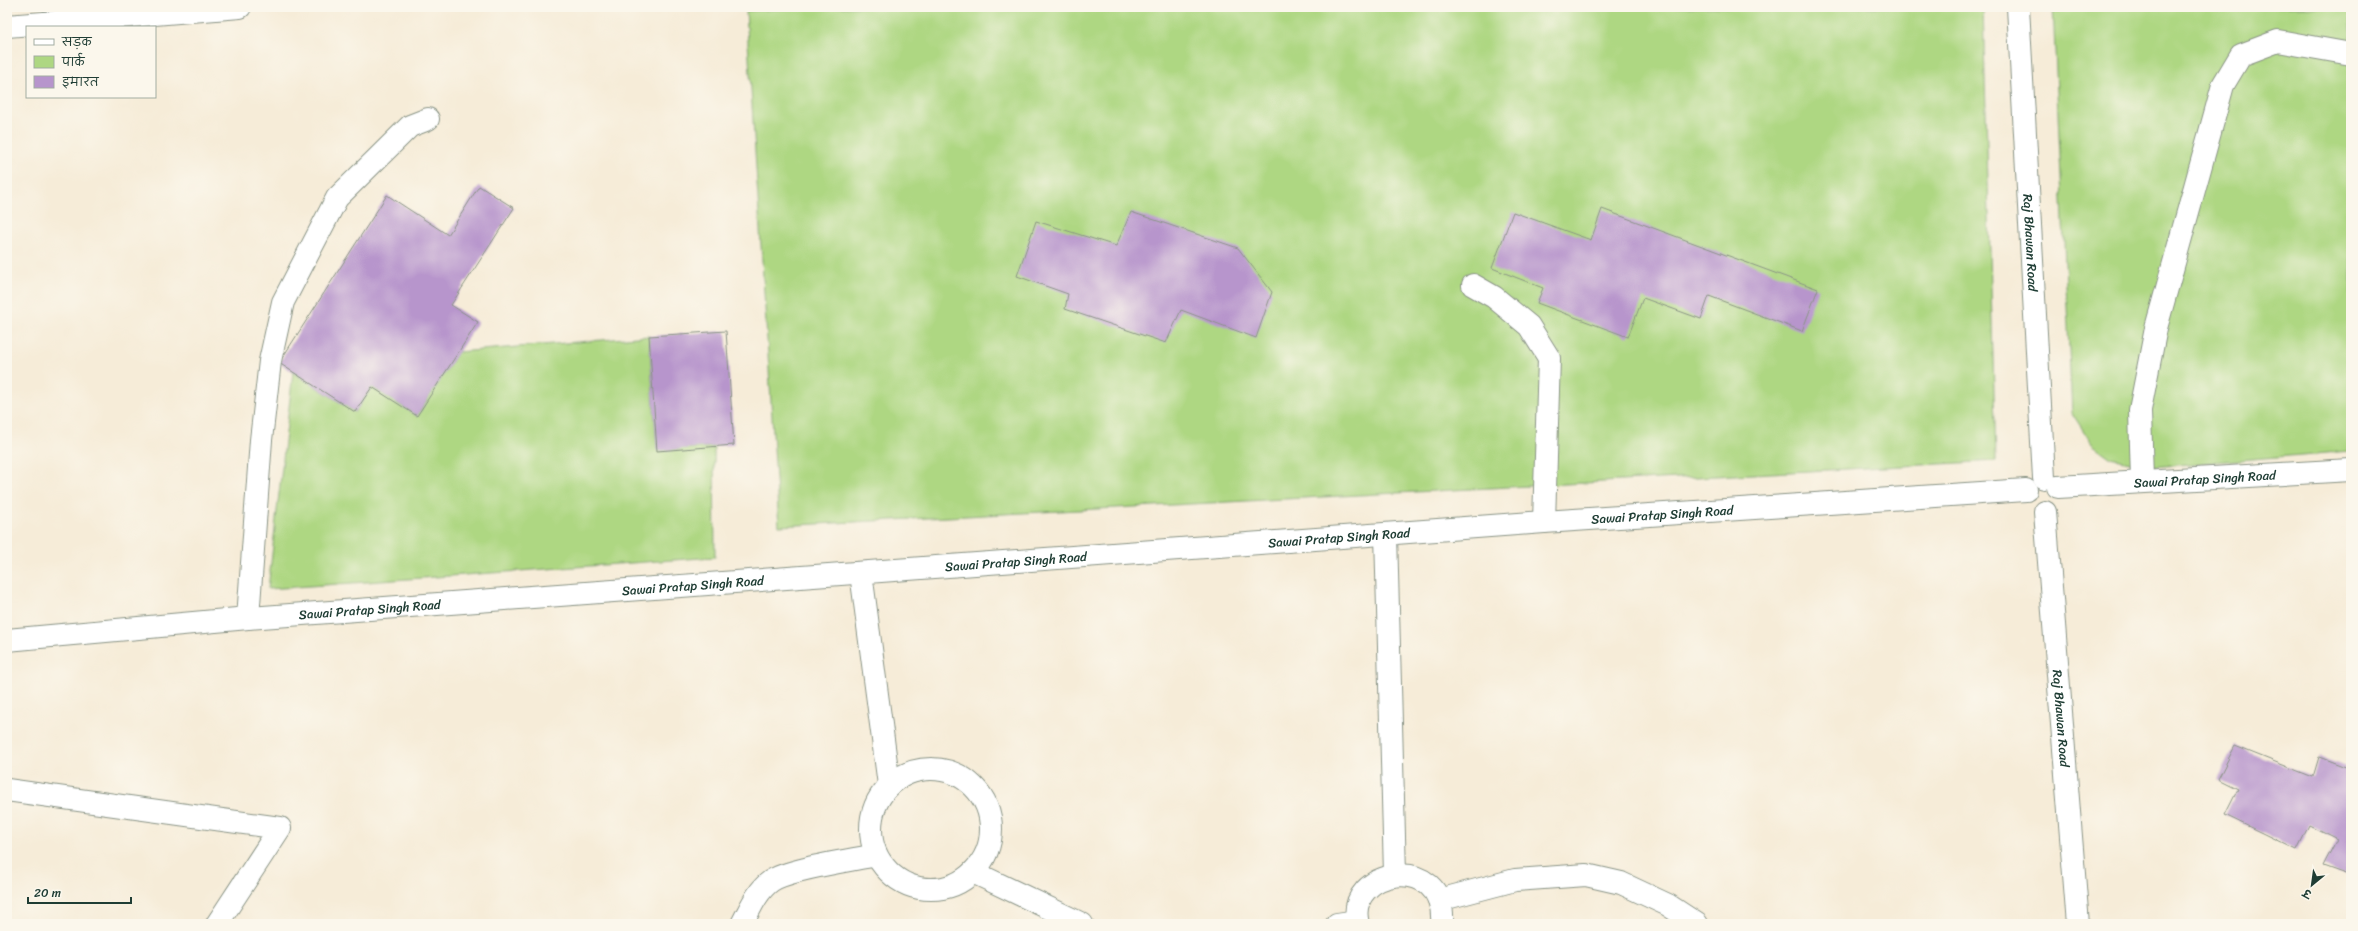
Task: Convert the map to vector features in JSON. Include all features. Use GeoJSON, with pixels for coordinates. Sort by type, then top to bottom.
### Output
{"type":"FeatureCollection","features":[{"type":"Feature","properties":{"kind":"street"},"geometry":{"type":"LineString","coordinates":[[7,26],[240,7]]}},
{"type":"Feature","properties":{"kind":"street","name":"Raj Bhawan Road"},"geometry":{"type":"LineString","coordinates":[[2018,7],[2051,482]]}},
{"type":"Feature","properties":{"kind":"street"},"geometry":{"type":"LineString","coordinates":[[2142,480],[2140,410],[2156,328],[2223,85],[2241,55],[2278,41],[2351,54]]}},
{"type":"Feature","properties":{"kind":"street"},"geometry":{"type":"LineString","coordinates":[[248,618],[261,440],[270,361],[282,302],[336,198],[410,126],[428,118]]}},
{"type":"Feature","properties":{"kind":"street"},"geometry":{"type":"LineString","coordinates":[[1473,285],[1494,297],[1529,326],[1549,358],[1544,522]]}},
{"type":"Feature","properties":{"kind":"street","name":"Sawai Pratap Singh Road"},"geometry":{"type":"LineString","coordinates":[[2051,482],[2142,480],[2351,470]]}},
{"type":"Feature","properties":{"kind":"street"},"geometry":{"type":"LineString","coordinates":[[2033,481],[2051,482],[2060,498],[2059,502],[2056,507],[2045,512],[2039,512],[2030,506],[2026,490],[2033,481]]}},
{"type":"Feature","properties":{"kind":"street","name":"Sawai Pratap Singh Road"},"geometry":{"type":"LineString","coordinates":[[7,640],[248,618],[1544,522],[2026,490]]}},
{"type":"Feature","properties":{"kind":"street","name":"Raj Bhawan Road"},"geometry":{"type":"LineString","coordinates":[[2045,512],[2078,924]]}},
{"type":"Feature","properties":{"kind":"street"},"geometry":{"type":"LineString","coordinates":[[1386,534],[1396,874]]}},
{"type":"Feature","properties":{"kind":"street"},"geometry":{"type":"LineString","coordinates":[[861,573],[889,785]]}},
{"type":"Feature","properties":{"kind":"street"},"geometry":{"type":"LineString","coordinates":[[922,769],[941,769],[959,775],[975,786],[985,802],[991,820],[991,839],[985,857],[974,872],[958,883],[940,889],[921,888],[902,882],[888,871],[876,855],[871,837],[871,818],[877,800],[889,785],[904,774],[922,769]]}},
{"type":"Feature","properties":{"kind":"street"},"geometry":{"type":"LineString","coordinates":[[7,790],[280,828],[217,924]]}},
{"type":"Feature","properties":{"kind":"street"},"geometry":{"type":"LineString","coordinates":[[742,924],[756,897],[771,881],[792,873],[876,855]]}},
{"type":"Feature","properties":{"kind":"street"},"geometry":{"type":"LineString","coordinates":[[974,872],[1082,924]]}},
{"type":"Feature","properties":{"kind":"street"},"geometry":{"type":"LineString","coordinates":[[1350,923],[1363,895],[1371,885],[1382,878],[1396,874],[1409,875],[1422,880],[1432,889],[1439,900],[1442,913],[1442,924]]}},
{"type":"Feature","properties":{"kind":"street"},"geometry":{"type":"LineString","coordinates":[[1439,900],[1515,880],[1586,875],[1621,883],[1668,905],[1697,924]]}},
{"type":"Feature","properties":{"kind":"green space"},"geometry":{"type":"Polygon","coordinates":[[[822,7],[1983,7],[1996,461],[779,526],[746,11],[822,7]]]}},
{"type":"Feature","properties":{"kind":"green space"},"geometry":{"type":"Polygon","coordinates":[[[2053,7],[2351,7],[2351,451],[2153,467],[2111,458],[2092,444],[2072,413],[2053,7]]]}},
{"type":"Feature","properties":{"kind":"green space"},"geometry":{"type":"Polygon","coordinates":[[[649,336],[657,450],[714,447],[715,557],[268,589],[293,372],[355,412],[372,387],[417,416],[458,352],[649,336]]]}},
{"type":"Feature","properties":{"kind":"building"},"geometry":{"type":"Polygon","coordinates":[[[479,186],[514,208],[451,305],[478,322],[417,416],[372,387],[355,412],[279,363],[387,195],[448,235],[479,186]]]}},
{"type":"Feature","properties":{"kind":"building"},"geometry":{"type":"Polygon","coordinates":[[[1602,209],[1818,289],[1802,331],[1709,296],[1701,319],[1643,298],[1628,337],[1537,303],[1543,288],[1492,268],[1513,212],[1591,240],[1602,209]]]}},
{"type":"Feature","properties":{"kind":"building"},"geometry":{"type":"Polygon","coordinates":[[[1131,212],[1238,248],[1272,292],[1256,338],[1181,310],[1166,343],[1065,309],[1068,294],[1017,276],[1036,221],[1116,246],[1131,212]]]}},
{"type":"Feature","properties":{"kind":"building"},"geometry":{"type":"Polygon","coordinates":[[[726,331],[734,445],[657,451],[649,336],[726,331]]]}},
{"type":"Feature","properties":{"kind":"building"},"geometry":{"type":"Polygon","coordinates":[[[2235,746],[2313,777],[2319,757],[2351,769],[2351,876],[2323,866],[2337,839],[2309,825],[2297,850],[2225,815],[2238,789],[2218,779],[2235,746]]]}}]}
